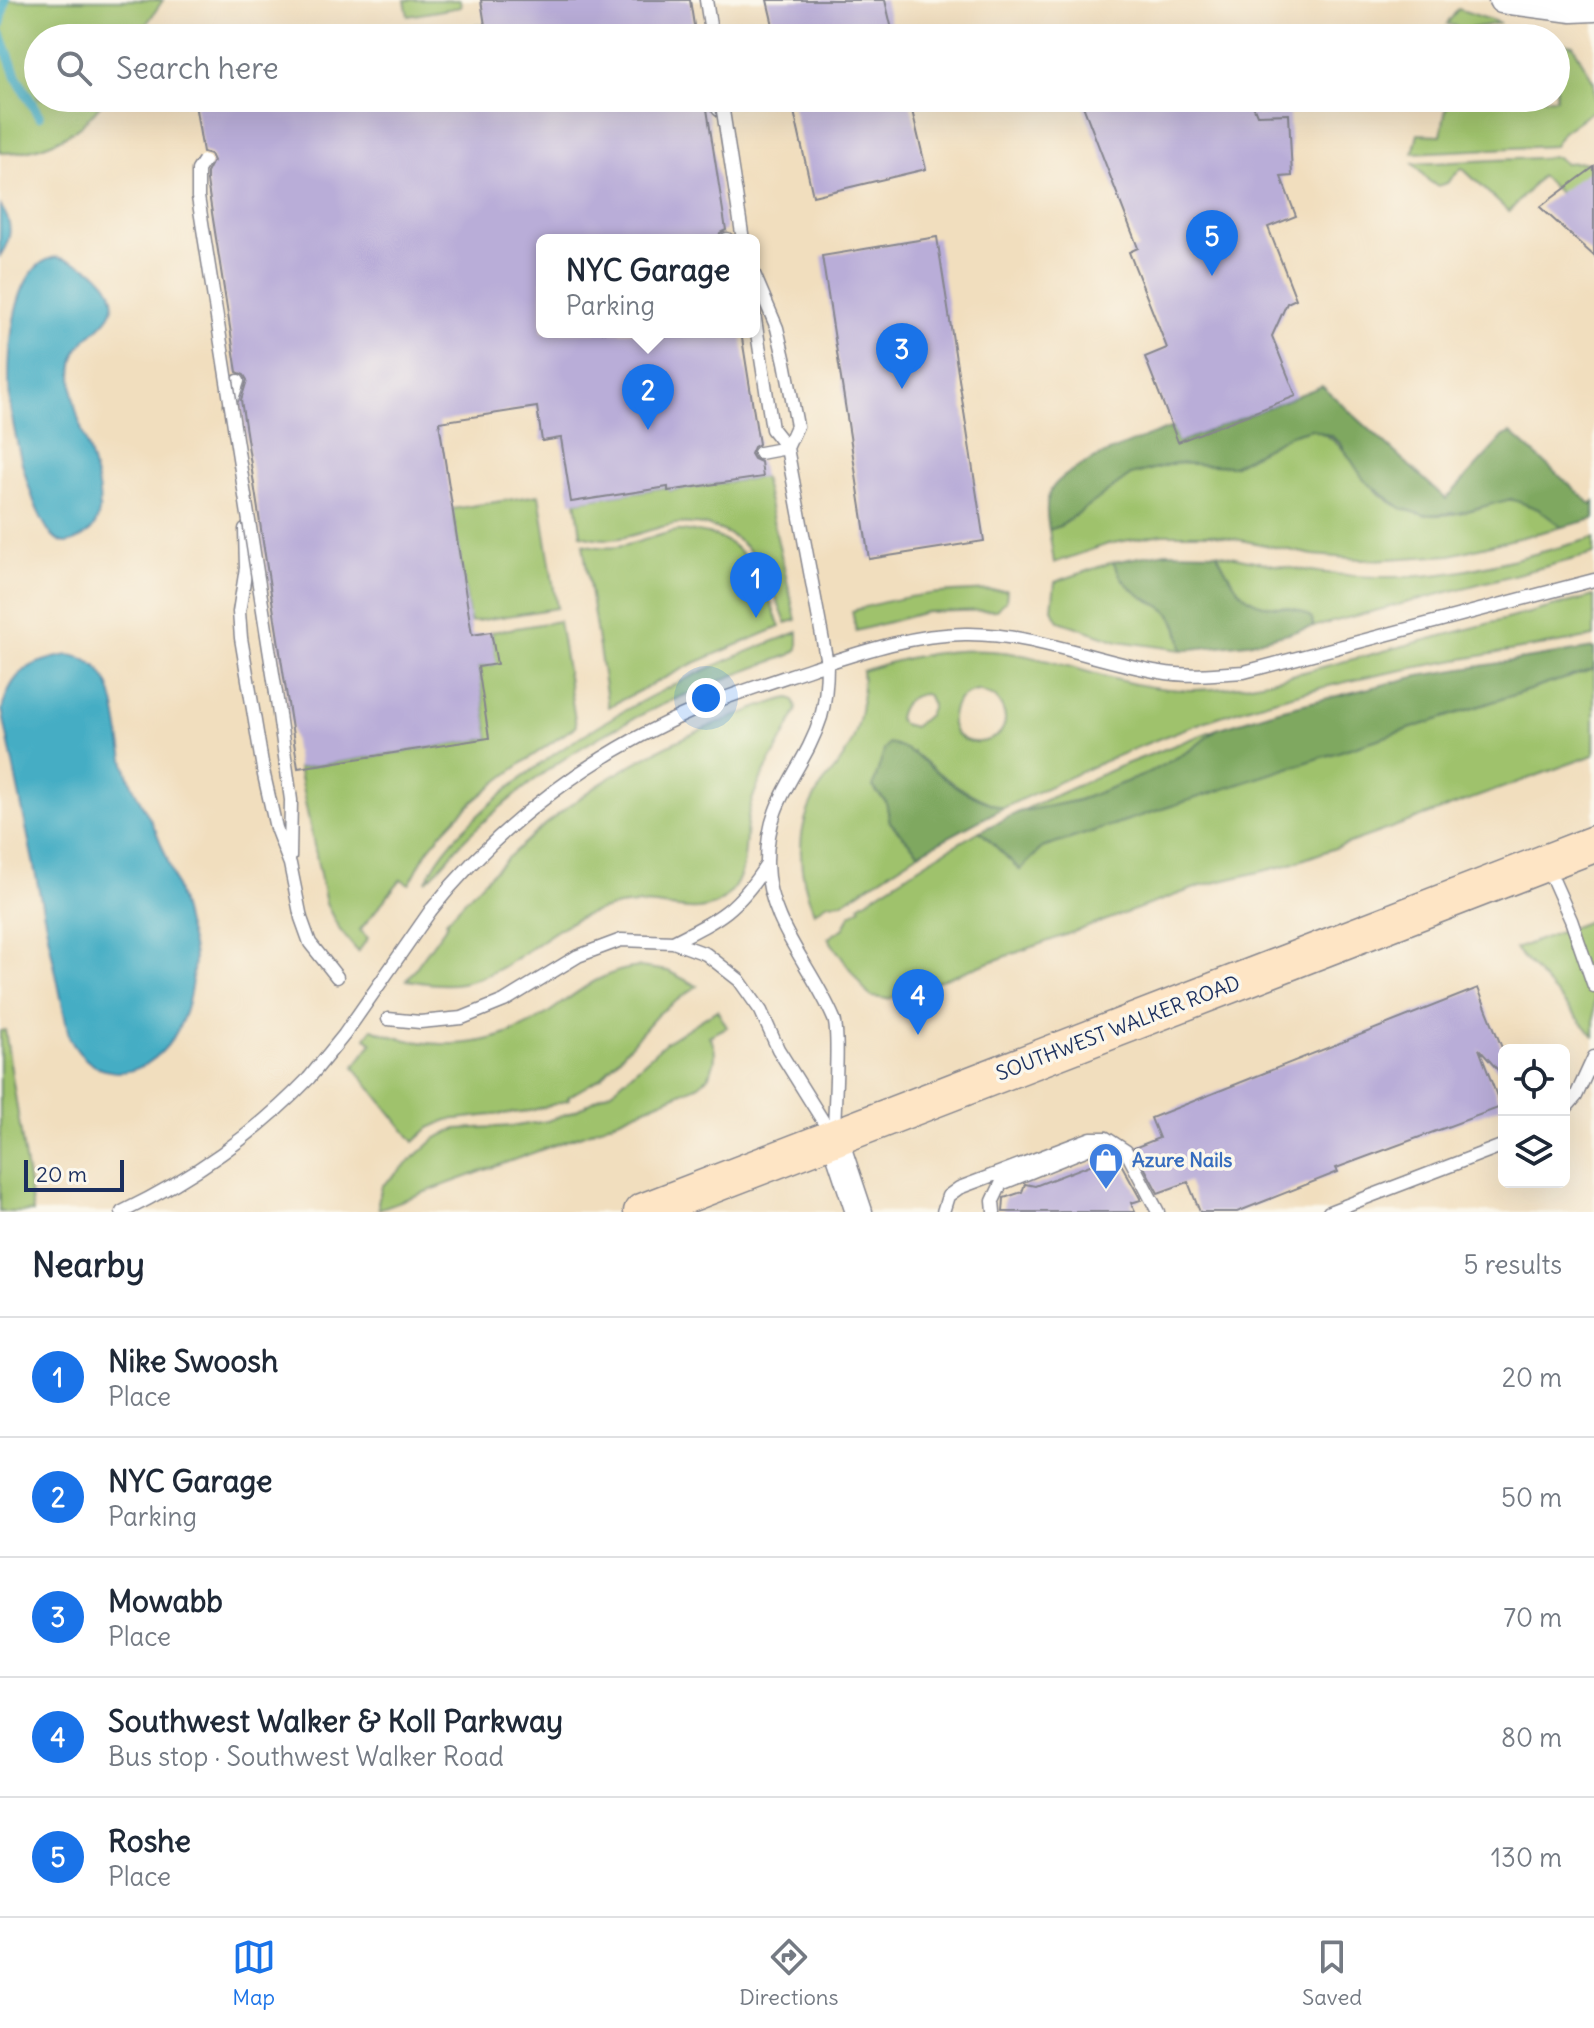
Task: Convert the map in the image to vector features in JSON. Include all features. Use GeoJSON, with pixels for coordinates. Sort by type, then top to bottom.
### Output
{"type":"FeatureCollection","features":[{"type":"Feature","properties":{"kind":"main road","name":"SOUTHWEST WALKER ROAD"},"geometry":{"type":"LineString","coordinates":[[642,1212],[1594,844]]}},
{"type":"Feature","properties":{"kind":"street"},"geometry":{"type":"LineString","coordinates":[[1502,0],[1572,9],[1594,8]]}},
{"type":"Feature","properties":{"kind":"street"},"geometry":{"type":"LineString","coordinates":[[834,1137],[859,1212]]}},
{"type":"Feature","properties":{"kind":"lane"},"geometry":{"type":"LineString","coordinates":[[704,0],[708,24]]}},
{"type":"Feature","properties":{"kind":"lane"},"geometry":{"type":"LineString","coordinates":[[721,112],[743,234]]}},
{"type":"Feature","properties":{"kind":"lane"},"geometry":{"type":"LineString","coordinates":[[204,161],[198,170],[198,197],[228,351],[259,544],[276,693],[288,742],[290,864]]}},
{"type":"Feature","properties":{"kind":"lane"},"geometry":{"type":"LineString","coordinates":[[207,180],[195,204],[246,531],[246,568],[239,612],[241,638],[264,775],[276,828],[290,864],[301,918],[310,943],[337,977]]}},
{"type":"Feature","properties":{"kind":"lane"},"geometry":{"type":"LineString","coordinates":[[760,288],[777,328],[797,426],[787,448]]}},
{"type":"Feature","properties":{"kind":"lane"},"geometry":{"type":"LineString","coordinates":[[758,338],[772,429],[787,448],[827,663],[827,693],[820,719],[777,803],[769,833],[767,864],[771,894],[784,928],[835,1021],[834,1137]]}},
{"type":"Feature","properties":{"kind":"lane"},"geometry":{"type":"LineString","coordinates":[[228,409],[238,381]]}},
{"type":"Feature","properties":{"kind":"lane"},"geometry":{"type":"LineString","coordinates":[[760,453],[787,448]]}},
{"type":"Feature","properties":{"kind":"lane"},"geometry":{"type":"LineString","coordinates":[[122,1212],[192,1175],[224,1153],[256,1128],[309,1078],[344,1035],[431,910],[502,833],[572,777],[613,751],[697,709],[827,663],[924,637],[965,634],[1039,642],[1164,673],[1203,675],[1244,672],[1594,580]]}},
{"type":"Feature","properties":{"kind":"lane"},"geometry":{"type":"LineString","coordinates":[[1546,862],[1594,986]]}},
{"type":"Feature","properties":{"kind":"lane"},"geometry":{"type":"LineString","coordinates":[[673,942],[736,905],[748,894],[767,864]]}},
{"type":"Feature","properties":{"kind":"lane"},"geometry":{"type":"LineString","coordinates":[[388,1019],[420,1022],[462,1018],[504,1001],[578,956],[621,940],[673,942],[706,954],[739,980],[761,1011],[778,1049],[834,1137]]}},
{"type":"Feature","properties":{"kind":"lane"},"geometry":{"type":"LineString","coordinates":[[1570,1103],[1594,1057]]}},
{"type":"Feature","properties":{"kind":"lane"},"geometry":{"type":"LineString","coordinates":[[943,1212],[948,1196],[959,1188],[1091,1138],[1106,1138],[1126,1151],[1158,1212]]}},
{"type":"Feature","properties":{"kind":"lane"},"geometry":{"type":"LineString","coordinates":[[994,1212],[993,1201],[1001,1184],[1095,1146],[1106,1138]]}},
{"type":"Feature","properties":{"kind":"lane"},"geometry":{"type":"LineString","coordinates":[[1329,1212],[1374,1201],[1498,1148]]}},
{"type":"Feature","properties":{"kind":"green space"},"geometry":{"type":"Polygon","coordinates":[[[0,0],[163,0],[147,24],[24,24],[24,112],[94,112],[74,131],[48,144],[18,152],[0,152],[0,0]]]}},
{"type":"Feature","properties":{"kind":"green space"},"geometry":{"type":"Polygon","coordinates":[[[405,0],[460,0],[461,7],[408,16],[405,0]]]}},
{"type":"Feature","properties":{"kind":"green space"},"geometry":{"type":"Polygon","coordinates":[[[1458,9],[1500,23],[1494,24],[1447,24],[1458,9]]]}},
{"type":"Feature","properties":{"kind":"green space"},"geometry":{"type":"Polygon","coordinates":[[[1570,44],[1594,82],[1594,110],[1563,132],[1554,146],[1413,153],[1418,134],[1441,135],[1445,112],[1570,112],[1570,44]]]}},
{"type":"Feature","properties":{"kind":"green space"},"geometry":{"type":"Polygon","coordinates":[[[1557,157],[1564,163],[1584,162],[1594,170],[1574,206],[1541,176],[1509,212],[1462,168],[1447,183],[1437,186],[1413,164],[1557,157]]]}},
{"type":"Feature","properties":{"kind":"green space"},"geometry":{"type":"Polygon","coordinates":[[[1322,386],[1446,499],[1504,436],[1511,433],[1591,504],[1594,501],[1594,519],[1562,527],[1538,509],[1511,499],[1459,513],[1424,515],[1401,508],[1364,480],[1340,443],[1311,429],[1290,435],[1233,466],[1176,463],[1131,475],[1062,525],[1049,530],[1047,507],[1050,492],[1070,472],[1086,463],[1172,427],[1179,442],[1322,386]]]}},
{"type":"Feature","properties":{"kind":"green space"},"geometry":{"type":"Polygon","coordinates":[[[1311,429],[1339,446],[1369,483],[1395,505],[1429,515],[1516,500],[1537,508],[1562,527],[1451,555],[1372,560],[1313,555],[1211,534],[1162,534],[1108,544],[1054,563],[1049,530],[1062,525],[1130,475],[1176,463],[1233,466],[1290,435],[1311,429]]]}},
{"type":"Feature","properties":{"kind":"green space"},"geometry":{"type":"Polygon","coordinates":[[[763,477],[796,620],[786,623],[760,564],[739,541],[725,532],[709,526],[682,523],[615,539],[581,535],[576,501],[763,477]]]}},
{"type":"Feature","properties":{"kind":"green space"},"geometry":{"type":"Polygon","coordinates":[[[539,495],[557,608],[470,622],[452,509],[539,495]]]}},
{"type":"Feature","properties":{"kind":"green space"},"geometry":{"type":"Polygon","coordinates":[[[678,531],[701,532],[719,538],[747,558],[765,589],[780,627],[692,664],[608,707],[583,544],[621,546],[678,531]]]}},
{"type":"Feature","properties":{"kind":"green space"},"geometry":{"type":"Polygon","coordinates":[[[1594,538],[1594,554],[1313,627],[1313,623],[1299,611],[1249,599],[1232,581],[1217,553],[1336,574],[1426,576],[1473,569],[1594,538]]]}},
{"type":"Feature","properties":{"kind":"green space"},"geometry":{"type":"Polygon","coordinates":[[[1166,552],[1217,553],[1233,582],[1250,600],[1306,614],[1312,619],[1313,627],[1248,643],[1182,650],[1170,613],[1137,593],[1113,562],[1166,552]]]}},
{"type":"Feature","properties":{"kind":"green space"},"geometry":{"type":"Polygon","coordinates":[[[1113,562],[1132,585],[1164,608],[1172,618],[1182,650],[1118,641],[1059,621],[1052,609],[1055,582],[1113,562]]]}},
{"type":"Feature","properties":{"kind":"green space"},"geometry":{"type":"Polygon","coordinates":[[[1007,590],[1006,601],[996,610],[926,612],[856,631],[852,611],[872,605],[929,594],[1007,590]]]}},
{"type":"Feature","properties":{"kind":"green space"},"geometry":{"type":"Polygon","coordinates":[[[1594,596],[1594,637],[1381,674],[1256,705],[1159,739],[1003,808],[955,784],[913,752],[877,793],[886,801],[890,822],[919,853],[843,902],[828,903],[814,912],[808,897],[802,865],[802,834],[812,803],[846,754],[856,731],[861,708],[862,671],[928,654],[995,651],[1154,687],[1216,689],[1280,678],[1594,596]],[[978,691],[957,701],[952,725],[959,736],[983,742],[995,737],[1003,727],[1004,714],[995,697],[978,691]],[[927,694],[916,696],[904,704],[898,718],[902,724],[914,727],[928,715],[932,705],[927,694]]]}},
{"type":"Feature","properties":{"kind":"green space"},"geometry":{"type":"Polygon","coordinates":[[[559,621],[576,726],[499,781],[446,828],[428,850],[409,884],[401,879],[360,930],[368,938],[358,952],[339,929],[326,904],[298,768],[489,738],[478,667],[496,664],[491,632],[559,621]]]}},
{"type":"Feature","properties":{"kind":"green space"},"geometry":{"type":"Polygon","coordinates":[[[798,632],[798,649],[790,655],[653,709],[558,763],[486,819],[426,881],[446,849],[470,823],[558,751],[675,684],[798,632]]]}},
{"type":"Feature","properties":{"kind":"green space"},"geometry":{"type":"Polygon","coordinates":[[[1594,648],[1594,669],[1042,848],[1020,870],[980,831],[1019,812],[1076,801],[1144,775],[1191,750],[1217,729],[1279,710],[1419,676],[1594,648]]]}},
{"type":"Feature","properties":{"kind":"green space"},"geometry":{"type":"Polygon","coordinates":[[[1594,669],[1594,755],[1288,865],[1201,886],[888,999],[872,997],[867,993],[828,938],[844,928],[850,915],[861,908],[859,905],[980,831],[1020,870],[1042,848],[1594,669]]]}},
{"type":"Feature","properties":{"kind":"green space"},"geometry":{"type":"Polygon","coordinates":[[[790,698],[797,709],[754,794],[740,875],[736,885],[721,901],[694,909],[642,904],[608,908],[565,925],[480,978],[448,984],[407,980],[448,923],[446,921],[507,858],[571,804],[641,759],[680,740],[755,708],[790,698]]]}},
{"type":"Feature","properties":{"kind":"green space"},"geometry":{"type":"Polygon","coordinates":[[[1217,729],[1173,760],[1124,784],[1072,801],[1019,812],[1118,767],[1217,729]]]}},
{"type":"Feature","properties":{"kind":"green space"},"geometry":{"type":"Polygon","coordinates":[[[889,743],[915,755],[964,791],[1003,808],[919,853],[890,822],[886,802],[873,787],[889,743]]]}},
{"type":"Feature","properties":{"kind":"green space"},"geometry":{"type":"Polygon","coordinates":[[[1594,919],[1594,1036],[1515,949],[1594,919]]]}},
{"type":"Feature","properties":{"kind":"green space"},"geometry":{"type":"Polygon","coordinates":[[[640,967],[668,971],[697,986],[658,1014],[602,1077],[568,1097],[569,1100],[530,1111],[447,1120],[429,1128],[414,1142],[354,1067],[372,1043],[366,1037],[372,1029],[417,1042],[462,1044],[484,1040],[528,1025],[603,977],[640,967]]]}},
{"type":"Feature","properties":{"kind":"green space"},"geometry":{"type":"Polygon","coordinates":[[[717,1010],[727,1027],[709,1036],[714,1049],[714,1062],[709,1075],[699,1085],[590,1132],[379,1209],[382,1186],[436,1138],[456,1129],[516,1126],[547,1121],[575,1111],[613,1090],[665,1043],[717,1010]]]}},
{"type":"Feature","properties":{"kind":"green space"},"geometry":{"type":"Polygon","coordinates":[[[5,1030],[33,1212],[0,1212],[0,1031],[5,1030]]]}},
{"type":"Feature","properties":{"kind":"water"},"geometry":{"type":"Polygon","coordinates":[[[0,205],[8,218],[10,231],[0,256],[0,205]]]}},
{"type":"Feature","properties":{"kind":"water"},"geometry":{"type":"Polygon","coordinates":[[[57,257],[99,275],[113,298],[111,313],[81,345],[73,363],[74,399],[95,472],[99,510],[95,525],[84,536],[67,543],[56,539],[36,506],[15,435],[9,385],[11,341],[20,296],[29,277],[41,263],[57,257]]]}},
{"type":"Feature","properties":{"kind":"water"},"geometry":{"type":"Polygon","coordinates":[[[69,655],[93,664],[109,685],[127,771],[165,854],[193,951],[190,994],[174,1037],[155,1058],[128,1071],[102,1069],[89,1062],[69,1037],[2,710],[11,686],[25,670],[69,655]]]}},
{"type":"Feature","properties":{"kind":"building"},"geometry":{"type":"Polygon","coordinates":[[[481,0],[690,0],[694,24],[485,24],[481,0]]]}},
{"type":"Feature","properties":{"kind":"building"},"geometry":{"type":"Polygon","coordinates":[[[767,0],[885,0],[891,24],[773,24],[767,0]]]}},
{"type":"Feature","properties":{"kind":"building"},"geometry":{"type":"Polygon","coordinates":[[[196,112],[707,112],[726,230],[720,234],[536,234],[536,338],[742,338],[759,444],[751,454],[761,462],[763,477],[571,502],[561,438],[542,441],[537,407],[439,422],[472,635],[491,632],[497,664],[478,667],[489,738],[298,768],[241,400],[247,380],[237,372],[207,181],[213,161],[210,154],[203,152],[196,112]]]}},
{"type":"Feature","properties":{"kind":"building"},"geometry":{"type":"Polygon","coordinates":[[[794,112],[912,112],[926,169],[813,196],[794,112]]]}},
{"type":"Feature","properties":{"kind":"building"},"geometry":{"type":"Polygon","coordinates":[[[1085,112],[1289,114],[1292,176],[1281,177],[1296,216],[1268,227],[1296,299],[1287,303],[1272,336],[1296,396],[1178,442],[1145,357],[1167,348],[1129,252],[1138,248],[1085,112]]]}},
{"type":"Feature","properties":{"kind":"building"},"geometry":{"type":"Polygon","coordinates":[[[1594,167],[1594,256],[1540,207],[1594,167]]]}},
{"type":"Feature","properties":{"kind":"building"},"geometry":{"type":"Polygon","coordinates":[[[937,237],[984,541],[869,559],[822,256],[937,237]]]}},
{"type":"Feature","properties":{"kind":"building"},"geometry":{"type":"Polygon","coordinates":[[[1478,988],[1500,1044],[1498,1070],[1479,1049],[1498,1099],[1498,1108],[1336,1168],[1338,1172],[1237,1212],[1200,1212],[1188,1182],[1158,1193],[1134,1148],[1159,1138],[1151,1118],[1478,988]]]}},
{"type":"Feature","properties":{"kind":"building"},"geometry":{"type":"Polygon","coordinates":[[[1116,1155],[1141,1200],[1131,1203],[1135,1212],[1003,1212],[1004,1198],[1022,1192],[1025,1184],[1035,1186],[1116,1155]]]}},
{"type":"Feature","properties":{"kind":"waterway"},"geometry":{"type":"LineString","coordinates":[[0,25],[5,0]]}},
{"type":"Feature","properties":{"kind":"waterway"},"geometry":{"type":"LineString","coordinates":[[0,33],[24,90]]}},
{"type":"Feature","properties":{"kind":"waterway"},"geometry":{"type":"LineString","coordinates":[[37,112],[39,116]]}},
{"type":"Feature","properties":{"kind":"place","name":"Roshe"},"geometry":{"type":"Point","coordinates":[1212,276]}},
{"type":"Feature","properties":{"kind":"place","name":"Mowabb"},"geometry":{"type":"Point","coordinates":[902,389]}},
{"type":"Feature","properties":{"kind":"place","name":"NYC Garage"},"geometry":{"type":"Point","coordinates":[648,430]}},
{"type":"Feature","properties":{"kind":"place","name":"Nike Swoosh"},"geometry":{"type":"Point","coordinates":[756,618]}},
{"type":"Feature","properties":{"kind":"place","name":"Southwest Walker & Koll Parkway"},"geometry":{"type":"Point","coordinates":[918,1035]}},
{"type":"Feature","properties":{"kind":"place","name":"Azure Nails"},"geometry":{"type":"Point","coordinates":[1106,1191]}}]}
